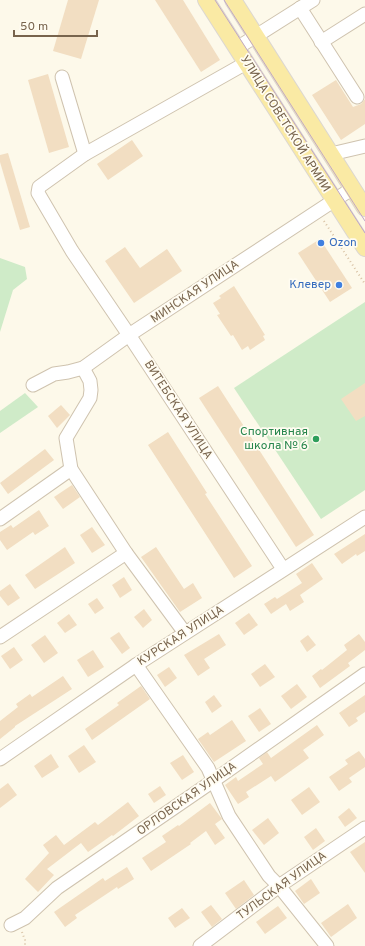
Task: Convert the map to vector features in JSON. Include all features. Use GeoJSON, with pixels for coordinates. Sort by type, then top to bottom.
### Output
{"type":"FeatureCollection","features":[{"type":"Feature","properties":{"kind":"main road","name":"УЛИЦА СОВЕТСКОЙ АРМИИ"},"geometry":{"type":"LineString","coordinates":[[206,0],[365,248]]}},
{"type":"Feature","properties":{"kind":"main road","name":"УЛИЦА СОВЕТСКОЙ АРМИИ"},"geometry":{"type":"LineString","coordinates":[[232,0],[365,208]]}},
{"type":"Feature","properties":{"kind":"street"},"geometry":{"type":"LineString","coordinates":[[237,48],[313,0]]}},
{"type":"Feature","properties":{"kind":"street"},"geometry":{"type":"LineString","coordinates":[[300,8],[357,97]]}},
{"type":"Feature","properties":{"kind":"street"},"geometry":{"type":"LineString","coordinates":[[321,42],[365,14]]}},
{"type":"Feature","properties":{"kind":"street"},"geometry":{"type":"LineString","coordinates":[[62,77],[85,154],[246,63]]}},
{"type":"Feature","properties":{"kind":"street"},"geometry":{"type":"LineString","coordinates":[[331,154],[365,146]]}},
{"type":"Feature","properties":{"kind":"street","name":"ВИТЕБСКАЯ УЛИЦА"},"geometry":{"type":"LineString","coordinates":[[85,154],[38,187],[38,193],[72,251],[283,569]]}},
{"type":"Feature","properties":{"kind":"street","name":"МИНСКАЯ УЛИЦА"},"geometry":{"type":"LineString","coordinates":[[33,385],[54,374],[83,368],[129,335],[352,188]]}},
{"type":"Feature","properties":{"kind":"street"},"geometry":{"type":"LineString","coordinates":[[83,368],[90,381],[91,390],[90,398],[66,438],[71,469],[126,553],[185,633]]}},
{"type":"Feature","properties":{"kind":"street"},"geometry":{"type":"LineString","coordinates":[[0,519],[71,469]]}},
{"type":"Feature","properties":{"kind":"street","name":"КУРСКАЯ УЛИЦА"},"geometry":{"type":"LineString","coordinates":[[0,759],[136,665],[365,517]]}},
{"type":"Feature","properties":{"kind":"street"},"geometry":{"type":"LineString","coordinates":[[0,637],[126,553]]}},
{"type":"Feature","properties":{"kind":"street"},"geometry":{"type":"LineString","coordinates":[[136,665],[208,768],[229,816],[269,876],[279,886],[328,946]]}},
{"type":"Feature","properties":{"kind":"street","name":"ОРЛОВСКАЯ УЛИЦА"},"geometry":{"type":"LineString","coordinates":[[11,925],[25,918],[57,888],[365,674]]}},
{"type":"Feature","properties":{"kind":"street","name":"ТУЛЬСКАЯ УЛИЦА"},"geometry":{"type":"LineString","coordinates":[[200,946],[279,886],[365,828]]}},
{"type":"Feature","properties":{"kind":"path"},"geometry":{"type":"LineString","coordinates":[[317,210],[365,284]]}},
{"type":"Feature","properties":{"kind":"path"},"geometry":{"type":"LineString","coordinates":[[25,940],[25,946]]}},
{"type":"Feature","properties":{"kind":"green space"},"geometry":{"type":"Polygon","coordinates":[[[0,258],[25,267],[27,279],[13,290],[0,332],[0,258]]]}},
{"type":"Feature","properties":{"kind":"green space","name":"Спортивная школа № 6"},"geometry":{"type":"Polygon","coordinates":[[[365,302],[365,490],[321,519],[234,388],[365,302]]]}},
{"type":"Feature","properties":{"kind":"green space"},"geometry":{"type":"Polygon","coordinates":[[[25,393],[38,407],[0,433],[0,411],[25,393]]]}},
{"type":"Feature","properties":{"kind":"building"},"geometry":{"type":"Polygon","coordinates":[[[68,0],[99,0],[81,59],[53,51],[68,0]]]}},
{"type":"Feature","properties":{"kind":"building"},"geometry":{"type":"Polygon","coordinates":[[[155,0],[183,0],[220,60],[201,72],[155,0]]]}},
{"type":"Feature","properties":{"kind":"building"},"geometry":{"type":"Polygon","coordinates":[[[48,74],[69,147],[49,153],[28,80],[48,74]]]}},
{"type":"Feature","properties":{"kind":"building"},"geometry":{"type":"Polygon","coordinates":[[[336,80],[353,107],[361,104],[365,99],[365,124],[341,140],[312,95],[336,80]]]}},
{"type":"Feature","properties":{"kind":"building"},"geometry":{"type":"Polygon","coordinates":[[[132,140],[143,156],[108,180],[97,164],[132,140]]]}},
{"type":"Feature","properties":{"kind":"building"},"geometry":{"type":"Polygon","coordinates":[[[8,153],[30,227],[20,230],[0,162],[0,155],[8,153]]]}},
{"type":"Feature","properties":{"kind":"building"},"geometry":{"type":"Polygon","coordinates":[[[320,239],[352,288],[330,302],[298,253],[320,239]]]}},
{"type":"Feature","properties":{"kind":"building"},"geometry":{"type":"Polygon","coordinates":[[[125,247],[140,268],[167,249],[182,271],[134,303],[105,261],[125,247]]]}},
{"type":"Feature","properties":{"kind":"building"},"geometry":{"type":"Polygon","coordinates":[[[234,286],[265,335],[263,336],[265,340],[250,350],[248,346],[242,350],[233,335],[231,336],[217,315],[220,314],[213,303],[221,298],[219,296],[234,286]]]}},
{"type":"Feature","properties":{"kind":"building"},"geometry":{"type":"Polygon","coordinates":[[[365,383],[365,416],[356,421],[341,399],[365,383]]]}},
{"type":"Feature","properties":{"kind":"building"},"geometry":{"type":"Polygon","coordinates":[[[218,386],[314,535],[296,547],[199,398],[218,386]]]}},
{"type":"Feature","properties":{"kind":"building"},"geometry":{"type":"Polygon","coordinates":[[[61,405],[70,415],[57,428],[48,416],[61,405]]]}},
{"type":"Feature","properties":{"kind":"building"},"geometry":{"type":"Polygon","coordinates":[[[168,432],[207,493],[205,494],[252,566],[234,578],[148,445],[168,432]]]}},
{"type":"Feature","properties":{"kind":"building"},"geometry":{"type":"Polygon","coordinates":[[[45,449],[54,460],[8,494],[0,483],[45,449]]]}},
{"type":"Feature","properties":{"kind":"building"},"geometry":{"type":"Polygon","coordinates":[[[72,485],[80,497],[63,509],[54,497],[72,485]]]}},
{"type":"Feature","properties":{"kind":"building"},"geometry":{"type":"Polygon","coordinates":[[[39,510],[49,526],[35,535],[33,532],[7,550],[0,540],[0,532],[11,525],[13,528],[39,510]]]}},
{"type":"Feature","properties":{"kind":"building"},"geometry":{"type":"Polygon","coordinates":[[[92,527],[105,545],[92,553],[80,535],[92,527]]]}},
{"type":"Feature","properties":{"kind":"building"},"geometry":{"type":"Polygon","coordinates":[[[365,534],[365,551],[357,556],[356,554],[342,564],[334,554],[365,534]]]}},
{"type":"Feature","properties":{"kind":"building"},"geometry":{"type":"Polygon","coordinates":[[[65,547],[75,563],[35,589],[25,575],[65,547]]]}},
{"type":"Feature","properties":{"kind":"building"},"geometry":{"type":"Polygon","coordinates":[[[156,547],[184,589],[193,583],[202,598],[180,612],[141,557],[156,547]]]}},
{"type":"Feature","properties":{"kind":"building"},"geometry":{"type":"Polygon","coordinates":[[[312,563],[323,579],[300,595],[304,602],[290,611],[286,604],[271,614],[264,604],[275,597],[277,599],[302,583],[296,574],[312,563]]]}},
{"type":"Feature","properties":{"kind":"building"},"geometry":{"type":"Polygon","coordinates":[[[124,577],[132,590],[120,598],[112,585],[124,577]]]}},
{"type":"Feature","properties":{"kind":"building"},"geometry":{"type":"Polygon","coordinates":[[[10,584],[20,598],[8,606],[0,596],[0,591],[10,584]]]}},
{"type":"Feature","properties":{"kind":"building"},"geometry":{"type":"Polygon","coordinates":[[[97,598],[104,608],[95,614],[88,604],[97,598]]]}},
{"type":"Feature","properties":{"kind":"building"},"geometry":{"type":"Polygon","coordinates":[[[144,609],[152,620],[143,628],[134,617],[144,609]]]}},
{"type":"Feature","properties":{"kind":"building"},"geometry":{"type":"Polygon","coordinates":[[[249,613],[258,625],[244,635],[235,623],[249,613]]]}},
{"type":"Feature","properties":{"kind":"building"},"geometry":{"type":"Polygon","coordinates":[[[69,614],[77,625],[65,633],[57,623],[69,614]]]}},
{"type":"Feature","properties":{"kind":"building"},"geometry":{"type":"Polygon","coordinates":[[[119,632],[130,648],[122,654],[110,638],[119,632]]]}},
{"type":"Feature","properties":{"kind":"building"},"geometry":{"type":"Polygon","coordinates":[[[219,634],[226,645],[204,659],[210,668],[198,676],[184,655],[219,634]]]}},
{"type":"Feature","properties":{"kind":"building"},"geometry":{"type":"Polygon","coordinates":[[[359,634],[365,642],[365,650],[348,663],[350,666],[320,688],[312,676],[347,650],[344,645],[359,634]]]}},
{"type":"Feature","properties":{"kind":"building"},"geometry":{"type":"Polygon","coordinates":[[[45,635],[58,653],[44,663],[31,645],[45,635]]]}},
{"type":"Feature","properties":{"kind":"building"},"geometry":{"type":"Polygon","coordinates":[[[308,635],[316,645],[307,652],[300,641],[308,635]]]}},
{"type":"Feature","properties":{"kind":"building"},"geometry":{"type":"Polygon","coordinates":[[[14,647],[23,660],[10,669],[1,656],[14,647]]]}},
{"type":"Feature","properties":{"kind":"building"},"geometry":{"type":"Polygon","coordinates":[[[93,650],[104,667],[88,677],[77,660],[93,650]]]}},
{"type":"Feature","properties":{"kind":"building"},"geometry":{"type":"Polygon","coordinates":[[[265,664],[275,677],[260,687],[251,674],[265,664]]]}},
{"type":"Feature","properties":{"kind":"building"},"geometry":{"type":"Polygon","coordinates":[[[169,667],[177,678],[165,687],[157,675],[169,667]]]}},
{"type":"Feature","properties":{"kind":"building"},"geometry":{"type":"Polygon","coordinates":[[[63,676],[72,689],[15,726],[0,739],[0,721],[18,707],[16,704],[30,694],[32,697],[63,676]]]}},
{"type":"Feature","properties":{"kind":"building"},"geometry":{"type":"Polygon","coordinates":[[[297,684],[307,697],[291,709],[281,696],[297,684]]]}},
{"type":"Feature","properties":{"kind":"building"},"geometry":{"type":"Polygon","coordinates":[[[141,686],[150,699],[92,740],[85,729],[119,705],[117,703],[141,686]]]}},
{"type":"Feature","properties":{"kind":"building"},"geometry":{"type":"Polygon","coordinates":[[[214,695],[222,706],[212,713],[205,702],[214,695]]]}},
{"type":"Feature","properties":{"kind":"building"},"geometry":{"type":"Polygon","coordinates":[[[365,695],[365,712],[356,718],[358,721],[349,727],[339,713],[365,695]]]}},
{"type":"Feature","properties":{"kind":"building"},"geometry":{"type":"Polygon","coordinates":[[[260,708],[271,724],[259,732],[248,716],[260,708]]]}},
{"type":"Feature","properties":{"kind":"building"},"geometry":{"type":"Polygon","coordinates":[[[232,720],[246,741],[214,762],[198,739],[208,732],[210,735],[232,720]]]}},
{"type":"Feature","properties":{"kind":"building"},"geometry":{"type":"Polygon","coordinates":[[[317,725],[324,735],[303,750],[309,758],[275,782],[271,776],[246,792],[249,797],[238,804],[225,785],[236,777],[238,781],[263,764],[259,758],[267,752],[271,758],[317,725]]]}},
{"type":"Feature","properties":{"kind":"building"},"geometry":{"type":"Polygon","coordinates":[[[84,745],[96,762],[79,773],[68,756],[84,745]]]}},
{"type":"Feature","properties":{"kind":"building"},"geometry":{"type":"Polygon","coordinates":[[[359,751],[365,759],[365,767],[349,778],[352,782],[339,791],[329,777],[348,764],[345,760],[359,751]]]}},
{"type":"Feature","properties":{"kind":"building"},"geometry":{"type":"Polygon","coordinates":[[[51,754],[59,767],[42,778],[34,766],[51,754]]]}},
{"type":"Feature","properties":{"kind":"building"},"geometry":{"type":"Polygon","coordinates":[[[183,755],[194,772],[182,780],[170,763],[183,755]]]}},
{"type":"Feature","properties":{"kind":"building"},"geometry":{"type":"Polygon","coordinates":[[[8,783],[17,795],[0,808],[0,789],[8,783]]]}},
{"type":"Feature","properties":{"kind":"building"},"geometry":{"type":"Polygon","coordinates":[[[160,786],[166,795],[154,803],[148,794],[160,786]]]}},
{"type":"Feature","properties":{"kind":"building"},"geometry":{"type":"Polygon","coordinates":[[[309,787],[320,802],[302,815],[291,800],[309,787]]]}},
{"type":"Feature","properties":{"kind":"building"},"geometry":{"type":"Polygon","coordinates":[[[128,802],[139,816],[113,836],[112,835],[88,852],[81,843],[47,869],[54,875],[38,892],[25,879],[49,853],[43,845],[56,835],[64,845],[95,822],[98,825],[128,802]]]}},
{"type":"Feature","properties":{"kind":"building"},"geometry":{"type":"Polygon","coordinates":[[[210,803],[222,819],[215,824],[225,838],[215,845],[206,831],[190,843],[191,844],[151,871],[142,858],[166,842],[162,836],[178,825],[179,826],[210,803]]]}},
{"type":"Feature","properties":{"kind":"building"},"geometry":{"type":"Polygon","coordinates":[[[349,808],[357,818],[345,827],[338,817],[349,808]]]}},
{"type":"Feature","properties":{"kind":"building"},"geometry":{"type":"Polygon","coordinates":[[[268,818],[279,833],[264,845],[252,830],[268,818]]]}},
{"type":"Feature","properties":{"kind":"building"},"geometry":{"type":"Polygon","coordinates":[[[316,828],[325,841],[313,850],[304,837],[316,828]]]}},
{"type":"Feature","properties":{"kind":"building"},"geometry":{"type":"Polygon","coordinates":[[[365,842],[365,873],[350,852],[365,842]]]}},
{"type":"Feature","properties":{"kind":"building"},"geometry":{"type":"Polygon","coordinates":[[[127,867],[134,879],[118,889],[117,887],[75,915],[77,918],[65,927],[54,912],[103,878],[105,881],[127,867]]]}},
{"type":"Feature","properties":{"kind":"building"},"geometry":{"type":"Polygon","coordinates":[[[311,879],[320,893],[304,904],[295,891],[311,879]]]}},
{"type":"Feature","properties":{"kind":"building"},"geometry":{"type":"Polygon","coordinates":[[[244,880],[254,895],[236,909],[225,893],[244,880]]]}},
{"type":"Feature","properties":{"kind":"building"},"geometry":{"type":"Polygon","coordinates":[[[348,904],[357,918],[331,937],[321,923],[348,904]]]}},
{"type":"Feature","properties":{"kind":"building"},"geometry":{"type":"Polygon","coordinates":[[[211,905],[222,919],[212,927],[201,912],[211,905]]]}},
{"type":"Feature","properties":{"kind":"building"},"geometry":{"type":"Polygon","coordinates":[[[278,906],[287,918],[265,934],[256,922],[278,906]]]}},
{"type":"Feature","properties":{"kind":"building"},"geometry":{"type":"Polygon","coordinates":[[[182,908],[190,918],[175,928],[168,918],[182,908]]]}},
{"type":"Feature","properties":{"kind":"tram line"},"geometry":{"type":"LineString","coordinates":[[215,0],[365,233]]}},
{"type":"Feature","properties":{"kind":"tram line"},"geometry":{"type":"LineString","coordinates":[[224,0],[365,221]]}},
{"type":"Feature","properties":{"kind":"place","name":"Ozon"},"geometry":{"type":"Point","coordinates":[321,243]}},
{"type":"Feature","properties":{"kind":"place","name":"Клевер"},"geometry":{"type":"Point","coordinates":[339,285]}},
{"type":"Feature","properties":{"kind":"place","name":"Спортивная школа № 6"},"geometry":{"type":"Point","coordinates":[316,439]}}]}
